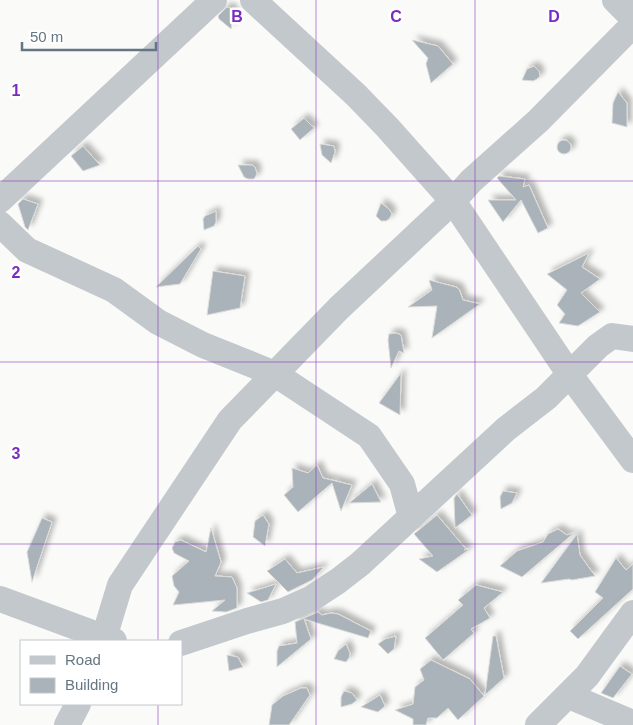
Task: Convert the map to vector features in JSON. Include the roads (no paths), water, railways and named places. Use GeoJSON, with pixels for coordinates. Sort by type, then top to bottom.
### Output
{"type":"FeatureCollection","features":[{"type":"Feature","properties":{"kind":"street"},"geometry":{"type":"LineString","coordinates":[[0,200],[214,0]]}},
{"type":"Feature","properties":{"kind":"street"},"geometry":{"type":"LineString","coordinates":[[253,0],[356,95],[453,201],[570,375],[633,460]]}},
{"type":"Feature","properties":{"kind":"street"},"geometry":{"type":"LineString","coordinates":[[615,0],[633,18]]}},
{"type":"Feature","properties":{"kind":"street"},"geometry":{"type":"LineString","coordinates":[[0,599],[107,640],[120,585],[230,420],[339,308],[453,201],[471,181],[538,121],[633,25]]}},
{"type":"Feature","properties":{"kind":"street"},"geometry":{"type":"LineString","coordinates":[[0,224],[27,250],[114,290],[158,322],[203,345],[275,374],[369,436],[402,484],[411,517]]}},
{"type":"Feature","properties":{"kind":"street"},"geometry":{"type":"LineString","coordinates":[[182,643],[283,611],[312,598],[338,581],[360,564],[506,429],[546,398],[598,346],[612,336],[633,339]]}},
{"type":"Feature","properties":{"kind":"street"},"geometry":{"type":"LineString","coordinates":[[538,725],[587,676],[633,613]]}},
{"type":"Feature","properties":{"kind":"street"},"geometry":{"type":"LineString","coordinates":[[569,696],[633,722]]}},
{"type":"Feature","properties":{"kind":"street"},"geometry":{"type":"LineString","coordinates":[[67,725],[77,705]]}}]}
